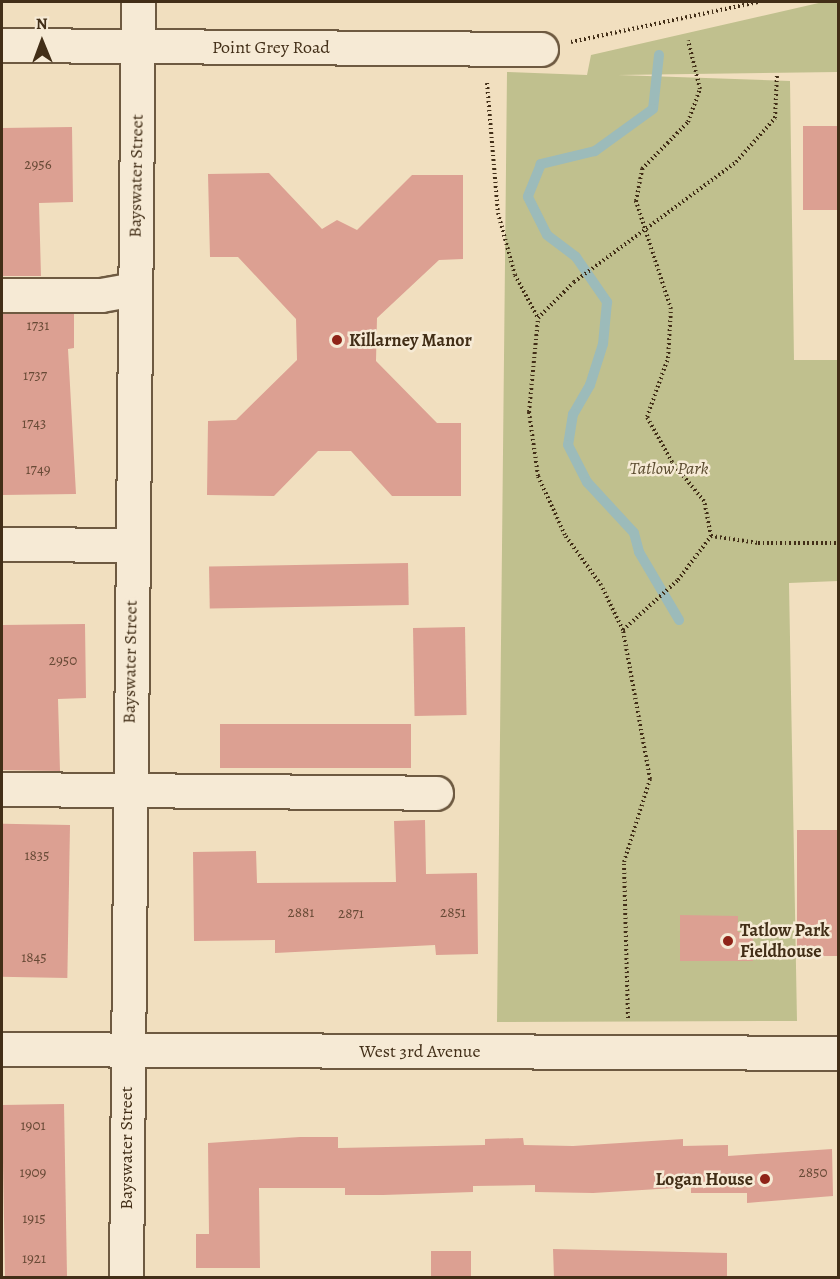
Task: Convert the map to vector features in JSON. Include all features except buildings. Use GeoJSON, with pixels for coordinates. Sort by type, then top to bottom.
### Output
{"type":"FeatureCollection","features":[{"type":"Feature","properties":{"kind":"street","name":"Bayswater Street"},"geometry":{"type":"LineString","coordinates":[[126,1278],[131,544],[138,2]]}},
{"type":"Feature","properties":{"kind":"street","name":"Point Grey Road"},"geometry":{"type":"LineString","coordinates":[[2,45],[541,50]]}},
{"type":"Feature","properties":{"kind":"street"},"geometry":{"type":"LineString","coordinates":[[2,295],[101,295],[134,289]]}},
{"type":"Feature","properties":{"kind":"street"},"geometry":{"type":"LineString","coordinates":[[2,544],[131,544]]}},
{"type":"Feature","properties":{"kind":"street"},"geometry":{"type":"LineString","coordinates":[[2,789],[436,793]]}},
{"type":"Feature","properties":{"kind":"street","name":"West 3rd Avenue"},"geometry":{"type":"LineString","coordinates":[[2,1049],[838,1053]]}},
{"type":"Feature","properties":{"kind":"path"},"geometry":{"type":"LineString","coordinates":[[541,50],[758,2]]}},
{"type":"Feature","properties":{"kind":"path"},"geometry":{"type":"LineString","coordinates":[[623,630],[678,580],[711,536],[704,501],[672,462],[647,417],[668,358],[671,309],[643,229],[636,201],[642,169],[687,122],[700,89],[688,40]]}},
{"type":"Feature","properties":{"kind":"path"},"geometry":{"type":"LineString","coordinates":[[538,318],[574,282],[736,162],[775,118],[777,74]]}},
{"type":"Feature","properties":{"kind":"path"},"geometry":{"type":"LineString","coordinates":[[487,79],[498,213],[515,275],[538,318],[528,412],[538,476],[565,535],[601,585],[623,630],[650,779],[624,862],[627,1024]]}},
{"type":"Feature","properties":{"kind":"path"},"geometry":{"type":"LineString","coordinates":[[711,536],[758,543],[838,543]]}},
{"type":"Feature","properties":{"kind":"green space","name":"Tatlow Park"},"geometry":{"type":"Polygon","coordinates":[[[823,2],[838,2],[838,72],[618,75],[790,81],[794,360],[838,360],[838,581],[789,583],[797,1021],[497,1022],[507,72],[587,75],[591,55],[823,2]]]}},
{"type":"Feature","properties":{"kind":"waterway"},"geometry":{"type":"LineString","coordinates":[[659,55],[653,109],[595,151],[541,164],[528,197],[547,235],[576,257],[607,302],[603,344],[590,385],[573,414],[568,445],[587,482],[634,533],[639,552],[679,620]]}},
{"type":"Feature","properties":{"kind":"place","name":"Killarney Manor"},"geometry":{"type":"Point","coordinates":[337,340]}},
{"type":"Feature","properties":{"kind":"place","name":"Tatlow Park Fieldhouse"},"geometry":{"type":"Point","coordinates":[728,941]}},
{"type":"Feature","properties":{"kind":"place","name":"Logan House"},"geometry":{"type":"Point","coordinates":[765,1179]}}]}
